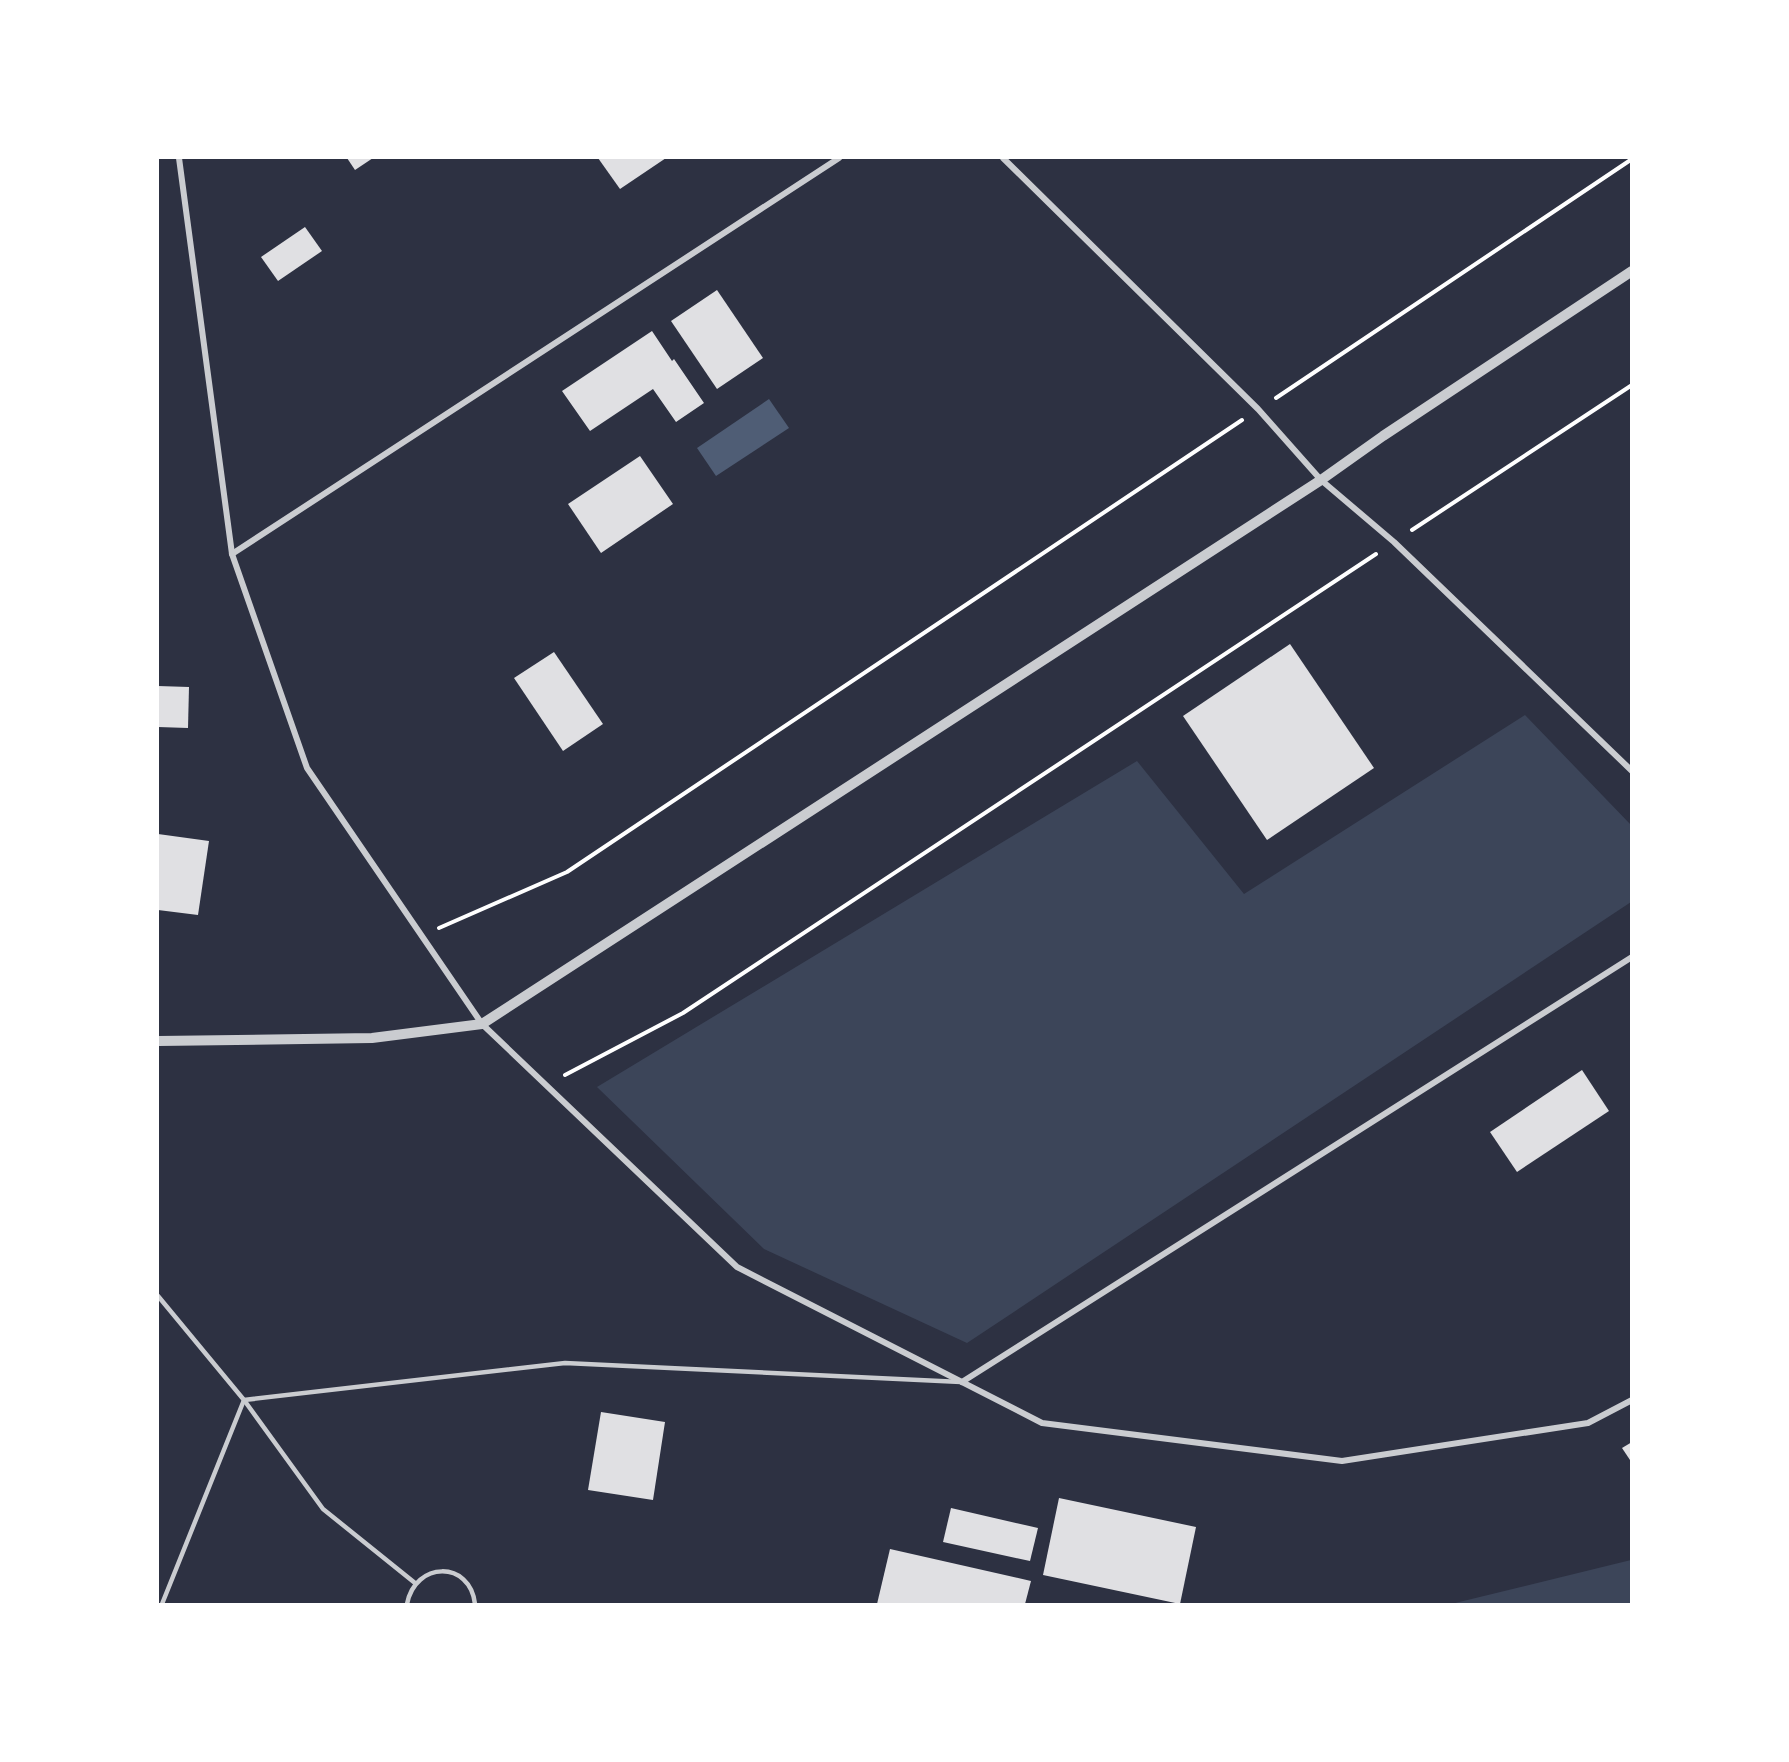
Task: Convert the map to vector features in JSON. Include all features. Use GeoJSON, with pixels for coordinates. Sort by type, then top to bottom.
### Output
{"type":"FeatureCollection","features":[{"type":"Feature","properties":{"kind":"street"},"geometry":{"type":"LineString","coordinates":[[179,158],[232,554],[307,768],[482,1024],[737,1267],[1042,1423],[1342,1461],[1588,1423],[1632,1400]]}},
{"type":"Feature","properties":{"kind":"street"},"geometry":{"type":"LineString","coordinates":[[232,554],[839,158]]}},
{"type":"Feature","properties":{"kind":"street"},"geometry":{"type":"LineString","coordinates":[[1004,158],[1258,409],[1321,480],[1394,542],[1632,771]]}},
{"type":"Feature","properties":{"kind":"street"},"geometry":{"type":"LineString","coordinates":[[158,1041],[372,1038],[482,1024],[1321,480],[1383,436],[1632,271]]}},
{"type":"Feature","properties":{"kind":"street"},"geometry":{"type":"LineString","coordinates":[[962,1382],[1632,957]]}},
{"type":"Feature","properties":{"kind":"lane"},"geometry":{"type":"LineString","coordinates":[[158,1296],[244,1400],[323,1509],[415,1583]]}},
{"type":"Feature","properties":{"kind":"lane"},"geometry":{"type":"LineString","coordinates":[[244,1400],[565,1363],[962,1382]]}},
{"type":"Feature","properties":{"kind":"lane"},"geometry":{"type":"LineString","coordinates":[[162,1605],[244,1400]]}},
{"type":"Feature","properties":{"kind":"lane"},"geometry":{"type":"LineString","coordinates":[[407,1605],[409,1593],[415,1583],[435,1572],[448,1572],[467,1582],[475,1605]]}},
{"type":"Feature","properties":{"kind":"path"},"geometry":{"type":"LineString","coordinates":[[422,935],[567,872],[1632,159]]}},
{"type":"Feature","properties":{"kind":"path"},"geometry":{"type":"LineString","coordinates":[[546,1085],[683,1013],[1632,385]]}},
{"type":"Feature","properties":{"kind":"shaded area"},"geometry":{"type":"Polygon","coordinates":[[[769,399],[789,428],[716,476],[697,448],[769,399]]]}},
{"type":"Feature","properties":{"kind":"shaded area"},"geometry":{"type":"Polygon","coordinates":[[[1525,715],[1631,825],[1631,902],[967,1343],[764,1249],[597,1087],[1137,761],[1244,894],[1525,715]]]}},
{"type":"Feature","properties":{"kind":"shaded area"},"geometry":{"type":"Polygon","coordinates":[[[1631,1560],[1631,1604],[1451,1604],[1631,1560]]]}},
{"type":"Feature","properties":{"kind":"building"},"geometry":{"type":"Polygon","coordinates":[[[347,158],[373,158],[355,170],[347,158]]]}},
{"type":"Feature","properties":{"kind":"building"},"geometry":{"type":"Polygon","coordinates":[[[598,158],[666,158],[620,189],[598,158]]]}},
{"type":"Feature","properties":{"kind":"building"},"geometry":{"type":"Polygon","coordinates":[[[305,227],[322,251],[278,281],[261,257],[305,227]]]}},
{"type":"Feature","properties":{"kind":"building"},"geometry":{"type":"Polygon","coordinates":[[[717,290],[763,358],[717,389],[671,321],[717,290]]]}},
{"type":"Feature","properties":{"kind":"building"},"geometry":{"type":"Polygon","coordinates":[[[652,331],[704,403],[676,422],[653,389],[590,431],[562,391],[652,331]]]}},
{"type":"Feature","properties":{"kind":"building"},"geometry":{"type":"Polygon","coordinates":[[[640,456],[673,504],[601,553],[568,504],[640,456]]]}},
{"type":"Feature","properties":{"kind":"building"},"geometry":{"type":"Polygon","coordinates":[[[1290,644],[1374,768],[1267,840],[1183,716],[1290,644]]]}},
{"type":"Feature","properties":{"kind":"building"},"geometry":{"type":"Polygon","coordinates":[[[554,652],[603,724],[563,751],[514,678],[554,652]]]}},
{"type":"Feature","properties":{"kind":"building"},"geometry":{"type":"Polygon","coordinates":[[[158,686],[189,687],[188,728],[158,727],[158,686]]]}},
{"type":"Feature","properties":{"kind":"building"},"geometry":{"type":"Polygon","coordinates":[[[158,834],[209,841],[198,915],[158,910],[158,834]]]}},
{"type":"Feature","properties":{"kind":"building"},"geometry":{"type":"Polygon","coordinates":[[[1582,1070],[1609,1111],[1517,1172],[1490,1132],[1582,1070]]]}},
{"type":"Feature","properties":{"kind":"building"},"geometry":{"type":"Polygon","coordinates":[[[601,1412],[665,1422],[653,1500],[588,1490],[601,1412]]]}},
{"type":"Feature","properties":{"kind":"building"},"geometry":{"type":"Polygon","coordinates":[[[1632,1442],[1632,1463],[1622,1448],[1632,1442]]]}},
{"type":"Feature","properties":{"kind":"building"},"geometry":{"type":"Polygon","coordinates":[[[1059,1498],[1196,1527],[1180,1604],[1043,1575],[1059,1498]]]}},
{"type":"Feature","properties":{"kind":"building"},"geometry":{"type":"Polygon","coordinates":[[[951,1508],[1038,1528],[1030,1561],[943,1542],[951,1508]]]}},
{"type":"Feature","properties":{"kind":"building"},"geometry":{"type":"Polygon","coordinates":[[[890,1549],[1031,1581],[1025,1604],[877,1604],[890,1549]]]}}]}
